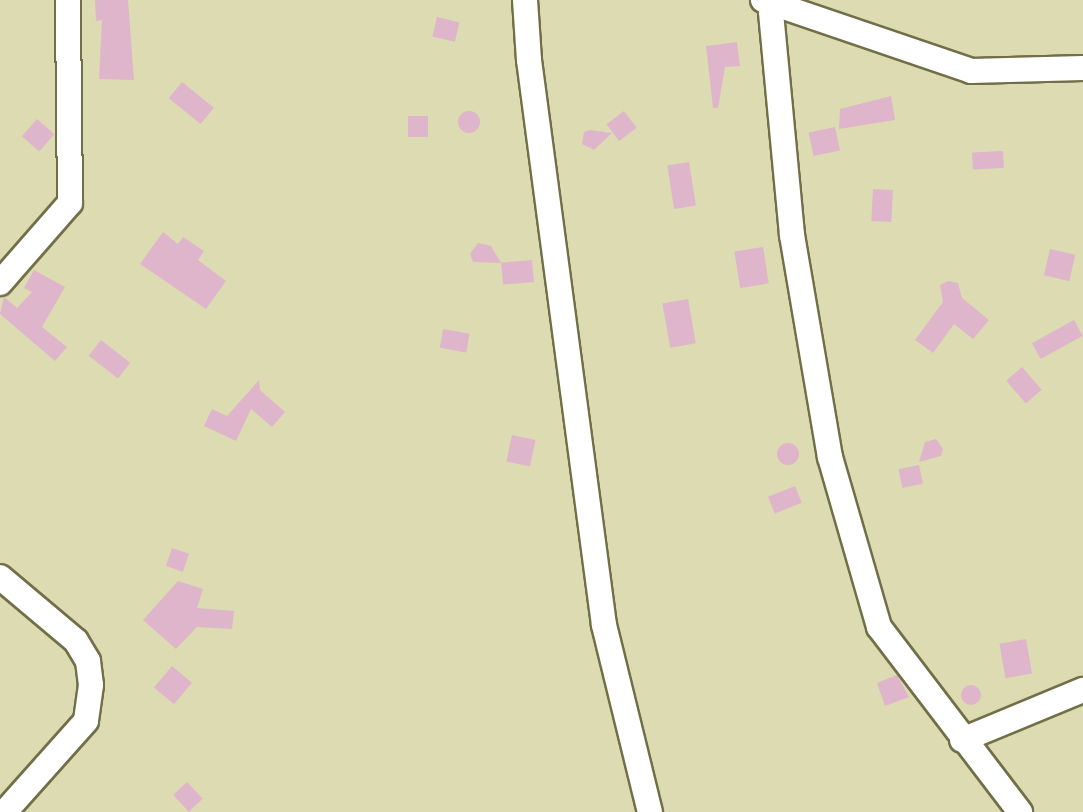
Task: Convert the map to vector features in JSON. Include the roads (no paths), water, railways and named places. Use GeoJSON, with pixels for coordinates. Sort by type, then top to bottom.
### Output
{"type":"FeatureCollection","features":[{"type":"Feature","properties":{"kind":"street"},"geometry":{"type":"LineString","coordinates":[[0,283],[70,203],[68,0]]}},
{"type":"Feature","properties":{"kind":"street"},"geometry":{"type":"LineString","coordinates":[[525,0],[529,60],[604,625],[650,812]]}},
{"type":"Feature","properties":{"kind":"street"},"geometry":{"type":"LineString","coordinates":[[1020,812],[985,760],[962,740],[879,627],[830,457],[792,235],[767,1],[971,71],[1083,68]]}},
{"type":"Feature","properties":{"kind":"street"},"geometry":{"type":"LineString","coordinates":[[0,577],[76,641],[88,661],[91,685],[86,721],[5,812]]}},
{"type":"Feature","properties":{"kind":"street"},"geometry":{"type":"LineString","coordinates":[[962,740],[1083,690]]}}]}
